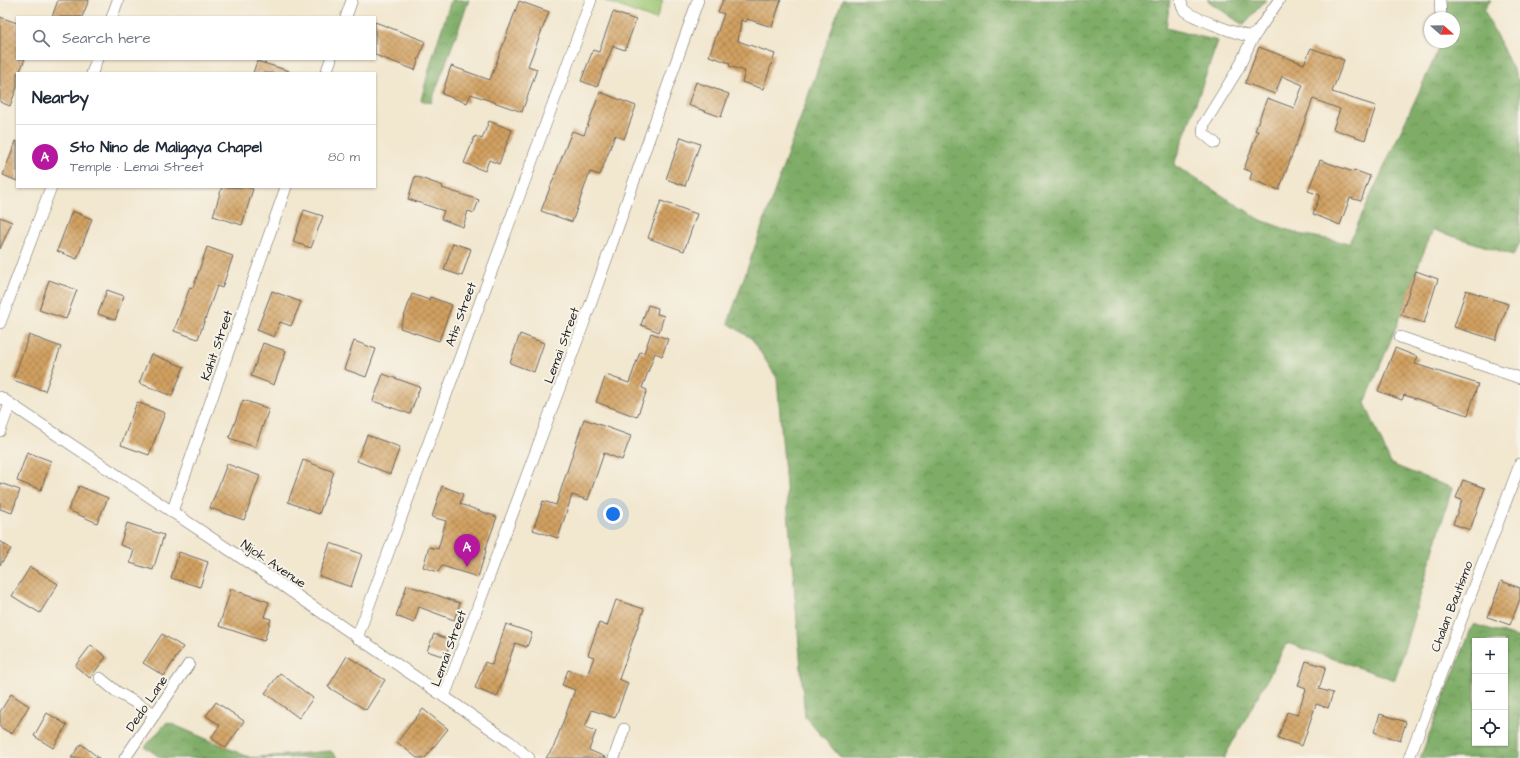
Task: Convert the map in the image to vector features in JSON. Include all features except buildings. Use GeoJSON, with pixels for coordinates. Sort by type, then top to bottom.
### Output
{"type":"FeatureCollection","features":[{"type":"Feature","properties":{"kind":"street"},"geometry":{"type":"LineString","coordinates":[[112,16],[118,0]]}},
{"type":"Feature","properties":{"kind":"street"},"geometry":{"type":"LineString","coordinates":[[346,16],[352,0]]}},
{"type":"Feature","properties":{"kind":"street","name":"Atis Street"},"geometry":{"type":"LineString","coordinates":[[357,638],[590,0]]}},
{"type":"Feature","properties":{"kind":"street","name":"Lemai Street"},"geometry":{"type":"LineString","coordinates":[[444,697],[586,317],[698,0]]}},
{"type":"Feature","properties":{"kind":"street"},"geometry":{"type":"LineString","coordinates":[[1181,0],[1182,7],[1185,12],[1194,16],[1241,34],[1253,36],[1257,32]]}},
{"type":"Feature","properties":{"kind":"street"},"geometry":{"type":"LineString","coordinates":[[1215,143],[1203,133],[1204,124],[1238,69],[1250,43],[1279,0]]}},
{"type":"Feature","properties":{"kind":"street"},"geometry":{"type":"LineString","coordinates":[[1440,0],[1440,12]]}},
{"type":"Feature","properties":{"kind":"street"},"geometry":{"type":"LineString","coordinates":[[92,72],[97,60]]}},
{"type":"Feature","properties":{"kind":"street"},"geometry":{"type":"LineString","coordinates":[[326,72],[331,60]]}},
{"type":"Feature","properties":{"kind":"street"},"geometry":{"type":"LineString","coordinates":[[0,323],[51,188]]}},
{"type":"Feature","properties":{"kind":"street","name":"Kahit Street"},"geometry":{"type":"LineString","coordinates":[[172,512],[286,188]]}},
{"type":"Feature","properties":{"kind":"street"},"geometry":{"type":"LineString","coordinates":[[1400,337],[1520,378]]}},
{"type":"Feature","properties":{"kind":"street","name":"Nijok Avenue"},"geometry":{"type":"LineString","coordinates":[[0,397],[270,576],[357,638],[510,742],[529,758]]}},
{"type":"Feature","properties":{"kind":"street"},"geometry":{"type":"LineString","coordinates":[[0,430],[10,404]]}},
{"type":"Feature","properties":{"kind":"street","name":"Chalan Bautismo"},"geometry":{"type":"LineString","coordinates":[[1409,758],[1520,464]]}},
{"type":"Feature","properties":{"kind":"street","name":"Dedo Lane"},"geometry":{"type":"LineString","coordinates":[[125,758],[189,664]]}},
{"type":"Feature","properties":{"kind":"street"},"geometry":{"type":"LineString","coordinates":[[100,678],[117,692],[155,714]]}},
{"type":"Feature","properties":{"kind":"street"},"geometry":{"type":"LineString","coordinates":[[614,758],[624,729]]}},
{"type":"Feature","properties":{"kind":"green space"},"geometry":{"type":"Polygon","coordinates":[[[451,0],[469,0],[431,103],[421,100],[432,59],[451,0]]]}},
{"type":"Feature","properties":{"kind":"green space"},"geometry":{"type":"Polygon","coordinates":[[[605,0],[663,0],[656,20],[605,0]]]}},
{"type":"Feature","properties":{"kind":"green space"},"geometry":{"type":"Polygon","coordinates":[[[842,0],[1170,0],[1166,28],[1218,41],[1174,165],[1261,220],[1299,234],[1349,243],[1439,48],[1460,48],[1460,12],[1443,12],[1440,0],[1491,0],[1484,10],[1520,84],[1520,243],[1513,255],[1433,230],[1416,271],[1401,315],[1365,403],[1391,464],[1452,488],[1395,680],[1287,643],[1224,758],[841,758],[805,717],[777,378],[752,339],[728,323],[842,0]]]}},
{"type":"Feature","properties":{"kind":"green space"},"geometry":{"type":"Polygon","coordinates":[[[1207,0],[1266,0],[1243,25],[1207,0]]]}},
{"type":"Feature","properties":{"kind":"green space"},"geometry":{"type":"Polygon","coordinates":[[[1473,624],[1520,638],[1520,758],[1420,758],[1473,624]]]}},
{"type":"Feature","properties":{"kind":"green space"},"geometry":{"type":"Polygon","coordinates":[[[167,722],[251,758],[161,758],[145,747],[167,722]]]}},
{"type":"Feature","properties":{"kind":"green space"},"geometry":{"type":"Polygon","coordinates":[[[331,751],[338,758],[251,758],[331,751]]]}},
{"type":"Feature","properties":{"kind":"place","name":"Sto Nino de Maligaya Chapel"},"geometry":{"type":"Point","coordinates":[467,567]}}]}
